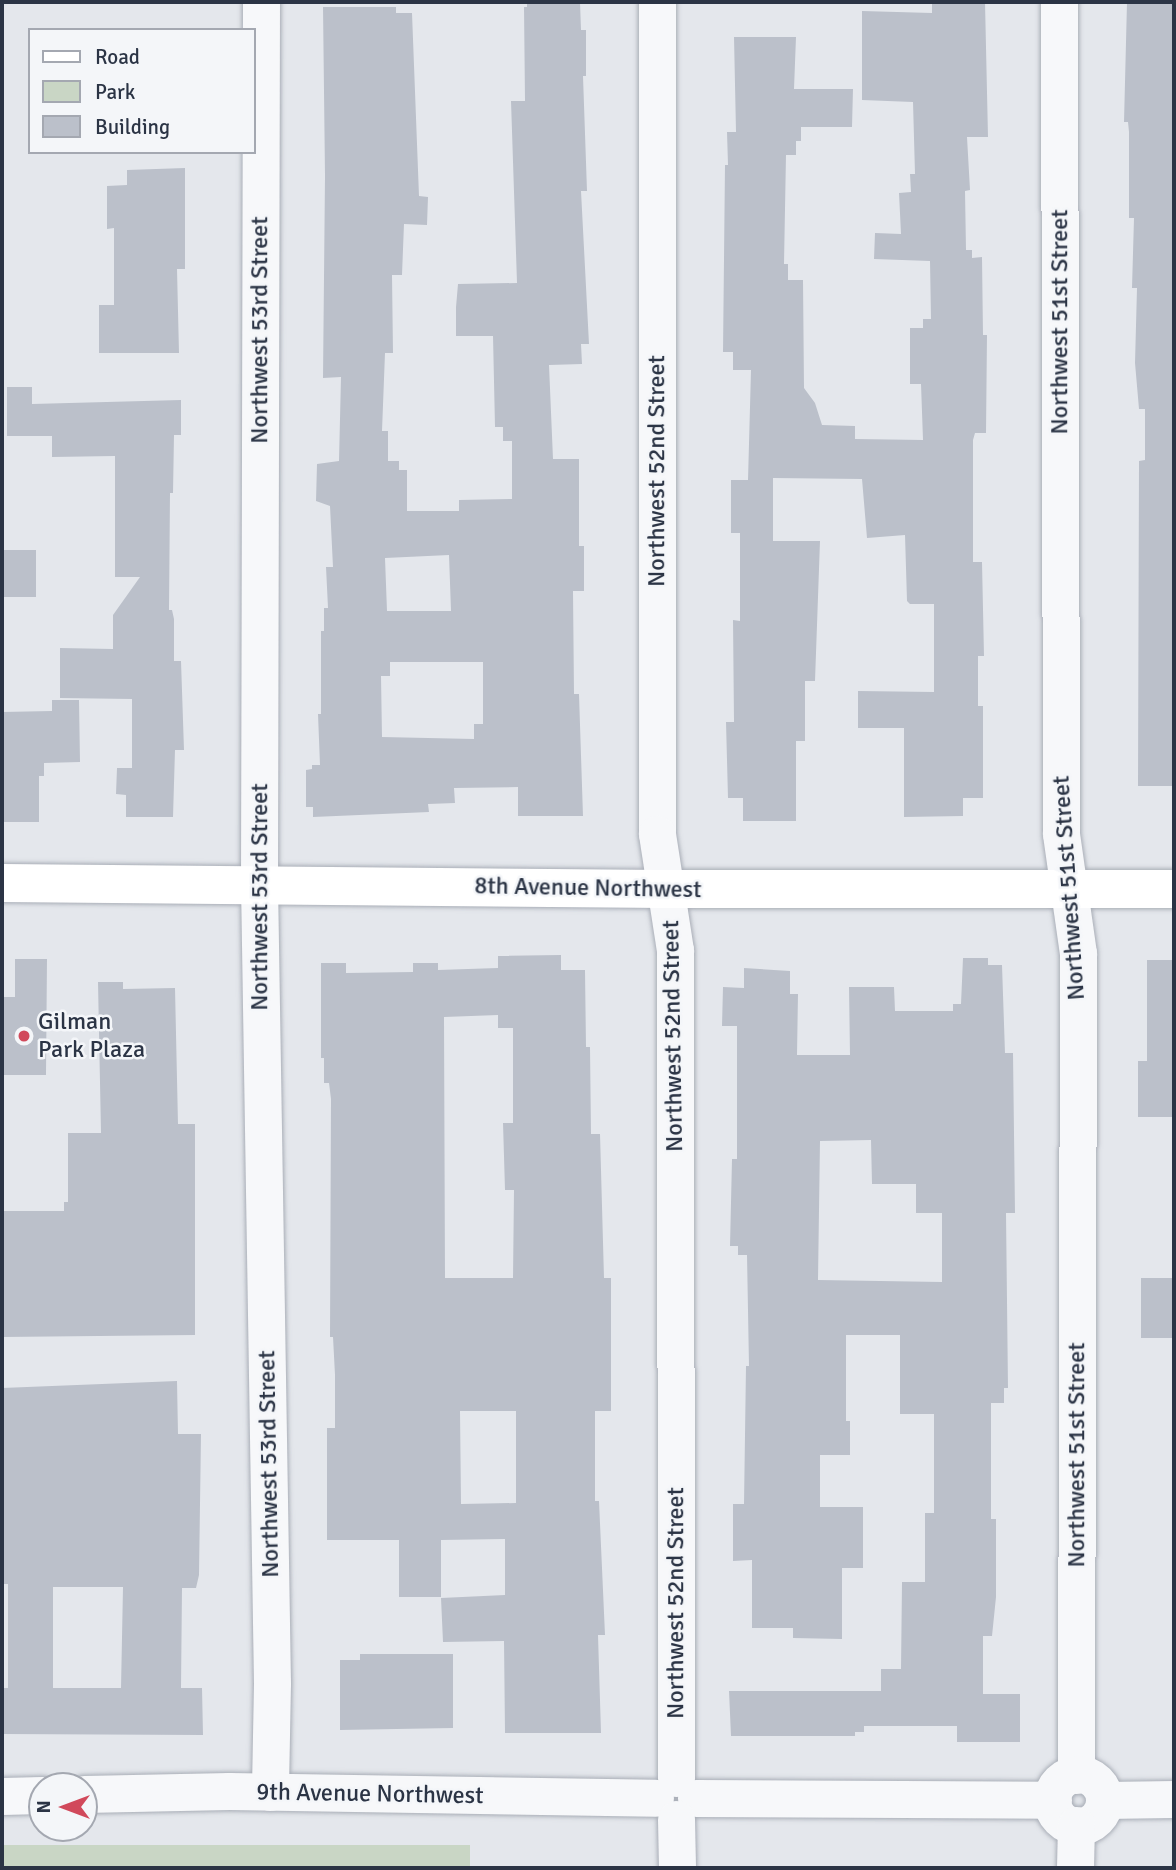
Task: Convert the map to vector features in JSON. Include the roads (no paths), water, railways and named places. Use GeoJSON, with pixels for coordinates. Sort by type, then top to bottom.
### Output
{"type":"FeatureCollection","features":[{"type":"Feature","properties":{"kind":"main road","name":"8th Avenue Northwest"},"geometry":{"type":"LineString","coordinates":[[2,883],[259,883],[665,889],[1174,889]]}},
{"type":"Feature","properties":{"kind":"street","name":"Northwest 53rd Street"},"geometry":{"type":"LineString","coordinates":[[261,2],[259,883],[272,1683],[270,1792]]}},
{"type":"Feature","properties":{"kind":"street","name":"Northwest 52nd Street"},"geometry":{"type":"LineString","coordinates":[[657,2],[657,834],[674,929],[676,964],[677,1868]]}},
{"type":"Feature","properties":{"kind":"street","name":"Northwest 51st Street"},"geometry":{"type":"LineString","coordinates":[[1059,2],[1061,834],[1078,953],[1068,1800],[1075,1868]]}},
{"type":"Feature","properties":{"kind":"street"},"geometry":{"type":"LineString","coordinates":[[1068,1800],[1090,1777],[1097,1782],[1104,1800],[1174,1799]]}},
{"type":"Feature","properties":{"kind":"street","name":"9th Avenue Northwest"},"geometry":{"type":"LineString","coordinates":[[98,1794],[270,1792],[1068,1800]]}},
{"type":"Feature","properties":{"kind":"street"},"geometry":{"type":"LineString","coordinates":[[2,1796],[28,1795]]}},
{"type":"Feature","properties":{"kind":"place","name":"Gilman Park Plaza"},"geometry":{"type":"Point","coordinates":[24,1036]}}]}
